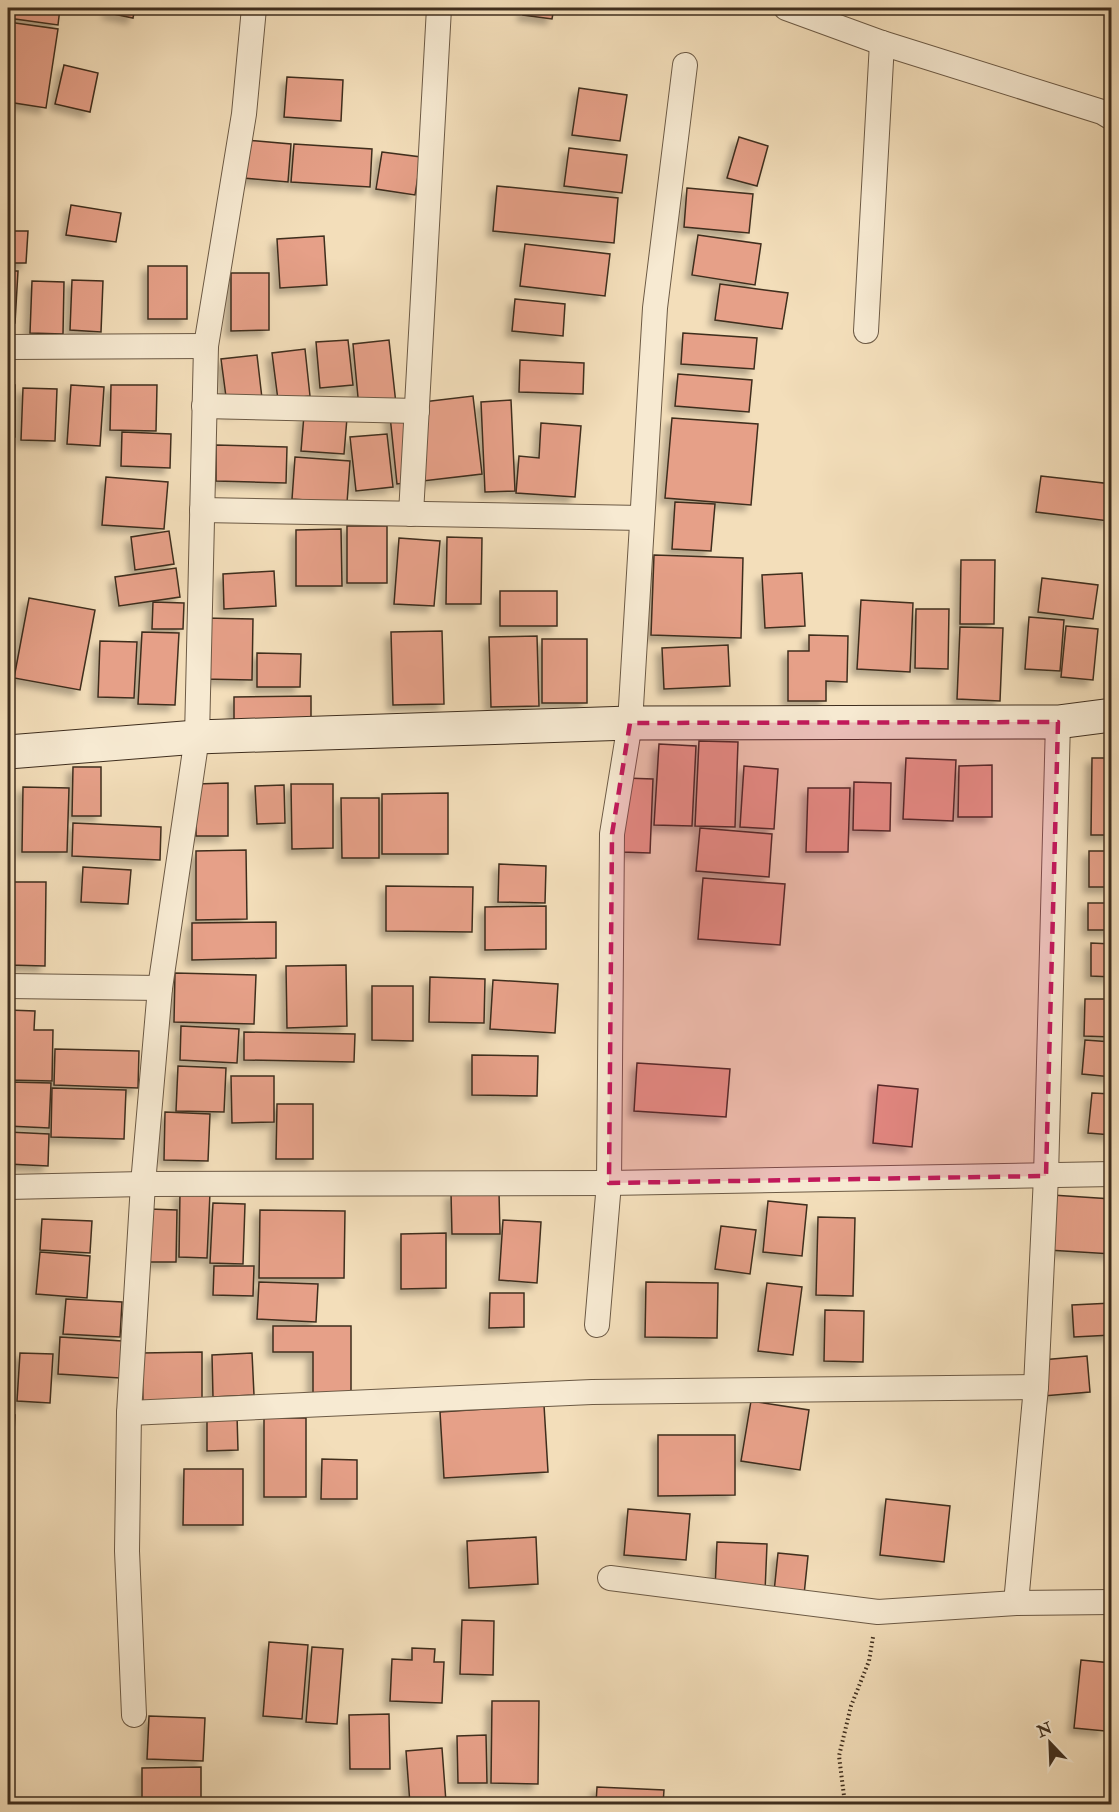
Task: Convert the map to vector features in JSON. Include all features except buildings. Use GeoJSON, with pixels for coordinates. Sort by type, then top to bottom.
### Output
{"type":"FeatureCollection","features":[{"type":"Feature","properties":{"kind":"street"},"geometry":{"type":"LineString","coordinates":[[134,1715],[127,1551],[129,1413],[143,1184],[160,988],[197,737],[206,346],[244,114],[254,8]]}},
{"type":"Feature","properties":{"kind":"street"},"geometry":{"type":"LineString","coordinates":[[411,514],[439,8]]}},
{"type":"Feature","properties":{"kind":"street"},"geometry":{"type":"LineString","coordinates":[[786,8],[882,43],[1102,112],[1112,118]]}},
{"type":"Feature","properties":{"kind":"street"},"geometry":{"type":"LineString","coordinates":[[866,331],[882,43]]}},
{"type":"Feature","properties":{"kind":"street"},"geometry":{"type":"LineString","coordinates":[[597,1325],[609,1183],[612,834],[630,723],[655,308],[685,65]]}},
{"type":"Feature","properties":{"kind":"street"},"geometry":{"type":"LineString","coordinates":[[8,347],[206,346]]}},
{"type":"Feature","properties":{"kind":"street"},"geometry":{"type":"LineString","coordinates":[[204,406],[417,411]]}},
{"type":"Feature","properties":{"kind":"street"},"geometry":{"type":"LineString","coordinates":[[202,510],[642,518]]}},
{"type":"Feature","properties":{"kind":"street"},"geometry":{"type":"LineString","coordinates":[[8,752],[197,737],[630,723],[1058,722],[1112,715]]}},
{"type":"Feature","properties":{"kind":"street"},"geometry":{"type":"LineString","coordinates":[[1016,1603],[1036,1388],[1046,1176],[1058,722]]}},
{"type":"Feature","properties":{"kind":"street"},"geometry":{"type":"LineString","coordinates":[[8,986],[160,988]]}},
{"type":"Feature","properties":{"kind":"street"},"geometry":{"type":"LineString","coordinates":[[8,1187],[143,1184],[609,1183],[1112,1174]]}},
{"type":"Feature","properties":{"kind":"street"},"geometry":{"type":"LineString","coordinates":[[129,1413],[592,1392],[1036,1388]]}},
{"type":"Feature","properties":{"kind":"street"},"geometry":{"type":"LineString","coordinates":[[610,1578],[878,1612],[1016,1603],[1112,1602]]}},
{"type":"Feature","properties":{"kind":"path"},"geometry":{"type":"LineString","coordinates":[[845,1804],[839,1756],[850,1706],[869,1661],[878,1612]]}},
{"type":"Feature","properties":{"kind":"highlighted area"},"geometry":{"type":"Polygon","coordinates":[[[1058,722],[1046,1176],[609,1183],[612,834],[630,723],[1058,722]]]}}]}
